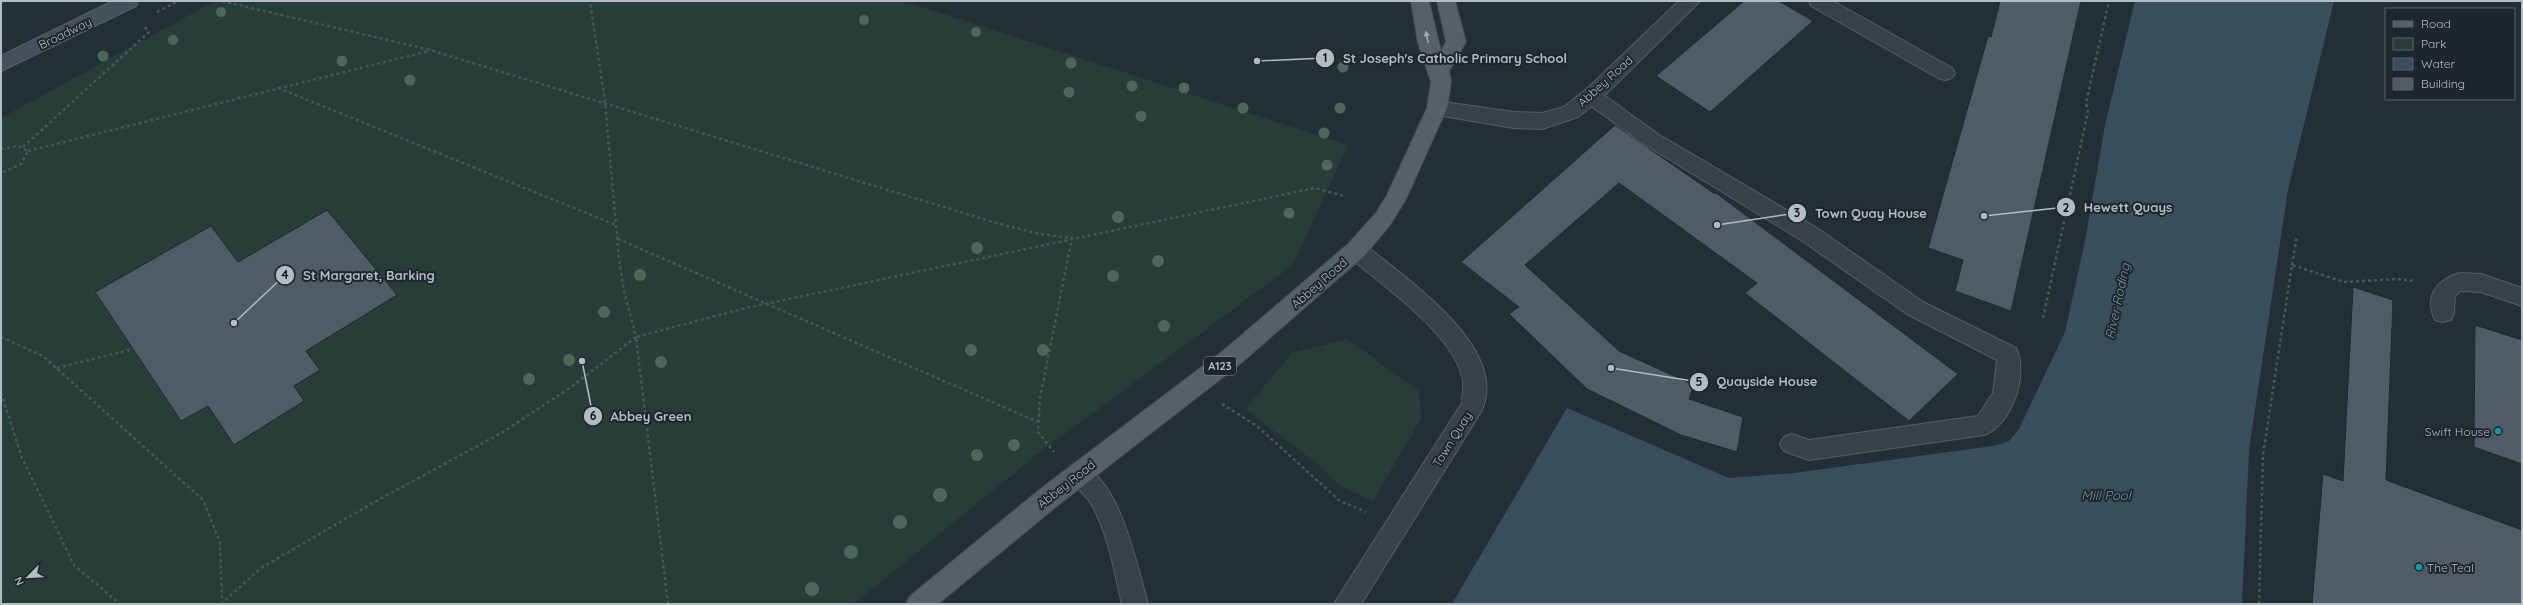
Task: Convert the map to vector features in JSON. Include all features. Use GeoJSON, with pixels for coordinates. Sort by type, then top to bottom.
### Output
{"type":"FeatureCollection","features":[{"type":"Feature","properties":{"kind":"main road","name":"A123"},"geometry":{"type":"LineString","coordinates":[[1420,1],[1428,43],[1439,71],[1441,82],[1437,108]]}},
{"type":"Feature","properties":{"kind":"main road"},"geometry":{"type":"LineString","coordinates":[[1439,71],[1456,42],[1446,1]]}},
{"type":"Feature","properties":{"kind":"main road","name":"Abbey Road"},"geometry":{"type":"LineString","coordinates":[[919,604],[1078,474],[1232,357],[1356,250],[1383,219],[1396,199],[1437,108]]}},
{"type":"Feature","properties":{"kind":"street","name":"Broadway"},"geometry":{"type":"LineString","coordinates":[[1,64],[130,1]]}},
{"type":"Feature","properties":{"kind":"street","name":"Abbey Road"},"geometry":{"type":"LineString","coordinates":[[1437,108],[1514,120],[1542,121],[1571,112],[1591,96],[1691,1]]}},
{"type":"Feature","properties":{"kind":"street"},"geometry":{"type":"LineString","coordinates":[[1818,1],[1945,73]]}},
{"type":"Feature","properties":{"kind":"street"},"geometry":{"type":"LineString","coordinates":[[1591,96],[1651,139],[1809,234],[1916,308],[2008,355],[2010,377],[1997,411],[1984,425],[1808,450],[1792,444]]}},
{"type":"Feature","properties":{"kind":"street","name":"Town Quay"},"geometry":{"type":"LineString","coordinates":[[1348,604],[1473,405],[1476,382],[1468,360],[1456,339],[1443,324],[1356,250]]}},
{"type":"Feature","properties":{"kind":"street"},"geometry":{"type":"LineString","coordinates":[[2443,313],[2445,291],[2449,286],[2458,282],[2476,282],[2522,297]]}},
{"type":"Feature","properties":{"kind":"street"},"geometry":{"type":"LineString","coordinates":[[1078,474],[1098,494],[1116,534],[1135,604]]}},
{"type":"Feature","properties":{"kind":"path"},"geometry":{"type":"LineString","coordinates":[[222,1],[430,50],[944,205],[1010,228],[1040,235],[1072,238]]}},
{"type":"Feature","properties":{"kind":"path"},"geometry":{"type":"LineString","coordinates":[[590,1],[605,102],[616,225],[624,291],[636,337],[668,604]]}},
{"type":"Feature","properties":{"kind":"path"},"geometry":{"type":"LineString","coordinates":[[2043,318],[2086,120],[2086,103],[2109,1]]}},
{"type":"Feature","properties":{"kind":"path"},"geometry":{"type":"LineString","coordinates":[[23,147],[149,32],[140,21]]}},
{"type":"Feature","properties":{"kind":"path"},"geometry":{"type":"LineString","coordinates":[[1,173],[21,164],[28,151],[430,50]]}},
{"type":"Feature","properties":{"kind":"path"},"geometry":{"type":"LineString","coordinates":[[278,88],[616,225]]}},
{"type":"Feature","properties":{"kind":"path"},"geometry":{"type":"LineString","coordinates":[[1,149],[12,146],[23,147],[28,151]]}},
{"type":"Feature","properties":{"kind":"path"},"geometry":{"type":"LineString","coordinates":[[221,603],[268,564],[371,504],[503,432],[571,387],[636,337],[766,304],[1072,238],[1195,215],[1315,188],[1344,196]]}},
{"type":"Feature","properties":{"kind":"path"},"geometry":{"type":"LineString","coordinates":[[2259,604],[2263,456],[2297,236]]}},
{"type":"Feature","properties":{"kind":"path"},"geometry":{"type":"LineString","coordinates":[[1053,451],[1038,432],[1040,398],[1072,238]]}},
{"type":"Feature","properties":{"kind":"path"},"geometry":{"type":"LineString","coordinates":[[618,239],[1038,422]]}},
{"type":"Feature","properties":{"kind":"path"},"geometry":{"type":"LineString","coordinates":[[2292,265],[2335,281],[2364,283],[2408,280],[2445,291]]}},
{"type":"Feature","properties":{"kind":"path"},"geometry":{"type":"LineString","coordinates":[[1,337],[5,337],[43,356],[203,500],[220,542],[221,603]]}},
{"type":"Feature","properties":{"kind":"path"},"geometry":{"type":"LineString","coordinates":[[56,368],[133,349]]}},
{"type":"Feature","properties":{"kind":"path"},"geometry":{"type":"LineString","coordinates":[[1,393],[22,458],[74,565],[120,604]]}},
{"type":"Feature","properties":{"kind":"path"},"geometry":{"type":"LineString","coordinates":[[1221,403],[1257,426],[1340,501],[1368,513]]}},
{"type":"Feature","properties":{"kind":"green space"},"geometry":{"type":"Polygon","coordinates":[[[215,1],[904,1],[1348,145],[1293,265],[1035,456],[854,604],[1,604],[1,118],[215,1]]]}},
{"type":"Feature","properties":{"kind":"green space"},"geometry":{"type":"Polygon","coordinates":[[[1347,339],[1419,391],[1421,419],[1373,501],[1340,486],[1315,462],[1245,409],[1292,353],[1347,339]]]}},
{"type":"Feature","properties":{"kind":"water","name":"Mill Pool"},"geometry":{"type":"Polygon","coordinates":[[[2135,1],[2334,1],[2288,190],[2249,450],[2242,604],[1452,604],[1567,408],[1729,478],[1794,473],[1993,446],[2009,441],[2019,429],[2065,332],[2085,241],[2105,125],[2135,1]]]}},
{"type":"Feature","properties":{"kind":"building"},"geometry":{"type":"Polygon","coordinates":[[[1744,1],[1779,1],[1813,21],[1710,112],[1656,76],[1744,1]]]}},
{"type":"Feature","properties":{"kind":"building"},"geometry":{"type":"Polygon","coordinates":[[[2000,1],[2081,1],[2011,311],[1955,291],[1963,260],[1928,248],[1988,36],[1991,37],[2000,1]]]}},
{"type":"Feature","properties":{"kind":"building"},"geometry":{"type":"Polygon","coordinates":[[[1615,125],[1715,194],[1716,193],[1958,374],[1909,421],[1745,293],[1757,283],[1619,183],[1525,265],[1619,351],[1694,385],[1689,399],[1743,417],[1737,452],[1681,435],[1587,389],[1509,314],[1519,307],[1461,262],[1615,125]]]}},
{"type":"Feature","properties":{"kind":"building"},"geometry":{"type":"Polygon","coordinates":[[[327,210],[397,295],[306,351],[320,370],[294,386],[304,401],[234,445],[208,406],[181,421],[95,292],[211,226],[238,262],[327,210]]]}},
{"type":"Feature","properties":{"kind":"building","name":"The Teal"},"geometry":{"type":"Polygon","coordinates":[[[2353,287],[2393,300],[2386,480],[2522,530],[2522,604],[2312,604],[2323,474],[2343,481],[2353,287]]]}},
{"type":"Feature","properties":{"kind":"building"},"geometry":{"type":"Polygon","coordinates":[[[2475,325],[2522,340],[2522,464],[2474,447],[2475,325]]]}},
{"type":"Feature","properties":{"kind":"place","name":"St Joseph's Catholic Primary School"},"geometry":{"type":"Point","coordinates":[1257,61]}},
{"type":"Feature","properties":{"kind":"place","name":"Hewett Quays"},"geometry":{"type":"Point","coordinates":[1984,216]}},
{"type":"Feature","properties":{"kind":"place","name":"Town Quay House"},"geometry":{"type":"Point","coordinates":[1717,225]}},
{"type":"Feature","properties":{"kind":"place","name":"St Margaret, Barking"},"geometry":{"type":"Point","coordinates":[234,323]}},
{"type":"Feature","properties":{"kind":"place","name":"Abbey Green"},"geometry":{"type":"Point","coordinates":[582,361]}},
{"type":"Feature","properties":{"kind":"place","name":"Quayside House"},"geometry":{"type":"Point","coordinates":[1611,368]}},
{"type":"Feature","properties":{"kind":"place","name":"Swift House"},"geometry":{"type":"Point","coordinates":[2498,431]}},
{"type":"Feature","properties":{"kind":"place","name":"The Teal"},"geometry":{"type":"Point","coordinates":[2419,567]}},
{"type":"Feature","properties":{"kind":"water label","name":"River Roding"},"geometry":{"type":"Point","coordinates":[2117,301]}}]}
